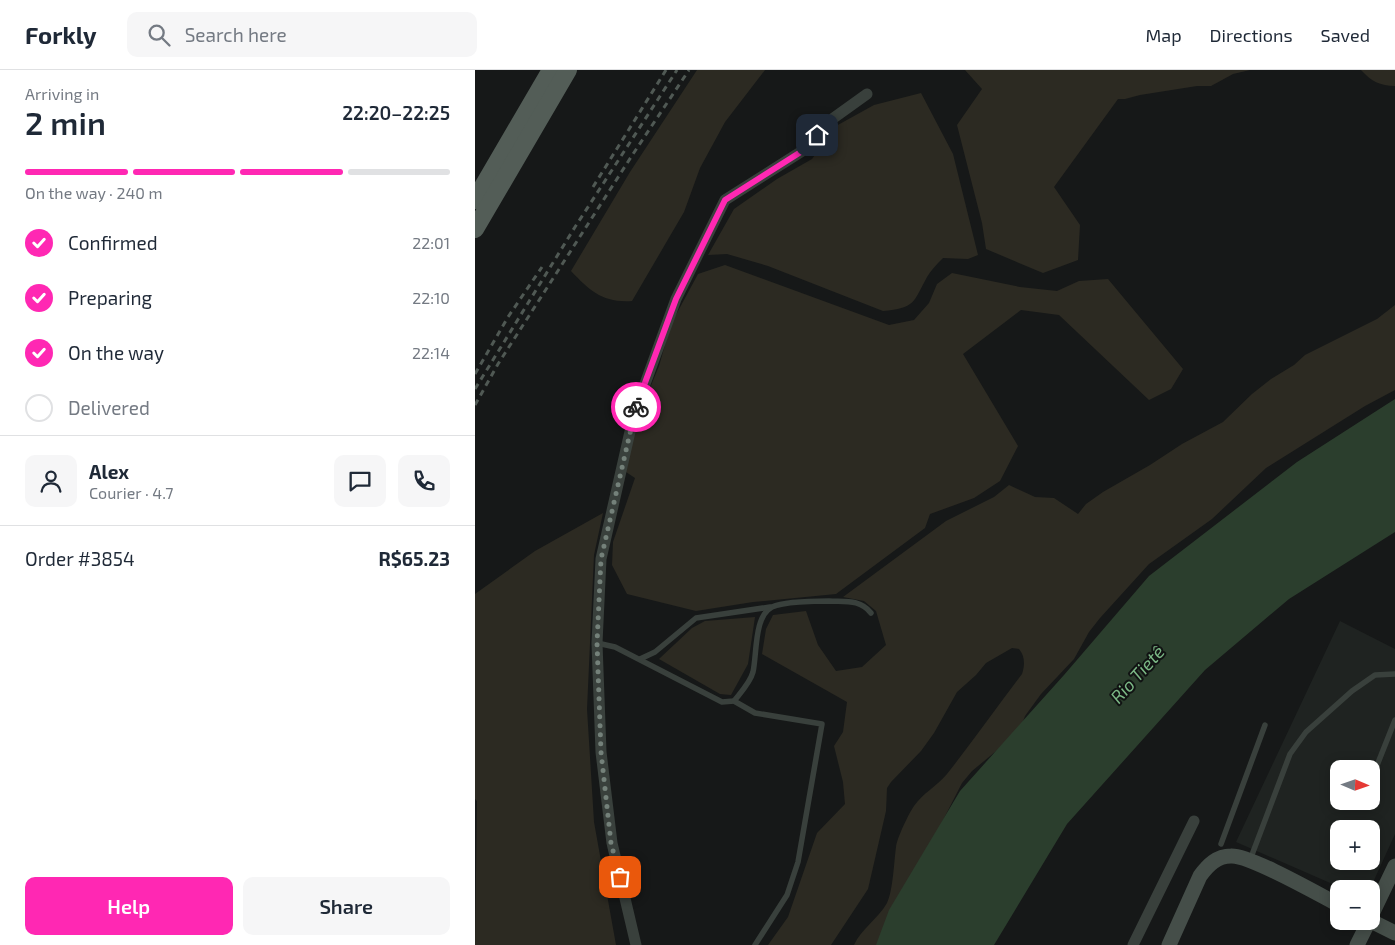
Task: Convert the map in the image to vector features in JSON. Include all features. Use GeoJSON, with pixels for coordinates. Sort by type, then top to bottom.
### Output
{"type":"FeatureCollection","features":[{"type":"Feature","properties":{"kind":"main road"},"geometry":{"type":"LineString","coordinates":[[475,200],[551,70]]}},
{"type":"Feature","properties":{"kind":"main road"},"geometry":{"type":"LineString","coordinates":[[475,229],[568,70]]}},
{"type":"Feature","properties":{"kind":"main road"},"geometry":{"type":"LineString","coordinates":[[1169,945],[1200,876],[1223,850],[1250,860],[1330,900]]}},
{"type":"Feature","properties":{"kind":"main road"},"geometry":{"type":"LineString","coordinates":[[1380,897],[1395,866]]}},
{"type":"Feature","properties":{"kind":"main road"},"geometry":{"type":"LineString","coordinates":[[1380,926],[1395,933]]}},
{"type":"Feature","properties":{"kind":"main road"},"geometry":{"type":"LineString","coordinates":[[1357,945],[1365,930]]}},
{"type":"Feature","properties":{"kind":"street"},"geometry":{"type":"LineString","coordinates":[[636,945],[611,843],[601,752],[597,643],[601,559],[634,414],[676,299],[725,200],[807,148],[827,122],[867,94]]}},
{"type":"Feature","properties":{"kind":"street"},"geometry":{"type":"LineString","coordinates":[[1133,945],[1194,821]]}},
{"type":"Feature","properties":{"kind":"lane"},"geometry":{"type":"LineString","coordinates":[[640,659],[655,652],[696,618],[816,601],[853,602],[866,606],[871,613]]}},
{"type":"Feature","properties":{"kind":"lane"},"geometry":{"type":"LineString","coordinates":[[734,701],[744,689],[752,673],[760,622],[764,614],[772,607]]}},
{"type":"Feature","properties":{"kind":"lane"},"geometry":{"type":"LineString","coordinates":[[597,643],[615,647],[722,702],[734,701],[755,713],[822,724],[797,862],[787,895],[755,945]]}},
{"type":"Feature","properties":{"kind":"lane"},"geometry":{"type":"LineString","coordinates":[[1250,860],[1290,754],[1306,732],[1352,691],[1375,675],[1395,674]]}},
{"type":"Feature","properties":{"kind":"lane"},"geometry":{"type":"LineString","coordinates":[[1380,760],[1395,720]]}},
{"type":"Feature","properties":{"kind":"lane"},"geometry":{"type":"LineString","coordinates":[[1223,850],[1265,726]]}},
{"type":"Feature","properties":{"kind":"shaded area"},"geometry":{"type":"Polygon","coordinates":[[[697,70],[765,70],[725,122],[700,168],[684,212],[632,301],[605,298],[591,290],[571,271],[630,172],[697,70]]]}},
{"type":"Feature","properties":{"kind":"shaded area"},"geometry":{"type":"Polygon","coordinates":[[[965,70],[1250,70],[1233,74],[1211,86],[1197,86],[1118,99],[1054,187],[1080,225],[1078,260],[1043,273],[986,249],[982,223],[957,125],[982,89],[965,70]]]}},
{"type":"Feature","properties":{"kind":"shaded area"},"geometry":{"type":"Polygon","coordinates":[[[1361,70],[1395,70],[1395,86],[1376,82],[1361,70]]]}},
{"type":"Feature","properties":{"kind":"shaded area"},"geometry":{"type":"Polygon","coordinates":[[[921,93],[953,154],[978,255],[968,259],[943,258],[929,274],[912,303],[894,310],[883,311],[768,266],[727,254],[708,255],[734,209],[777,179],[812,159],[836,126],[874,105],[921,93]]]}},
{"type":"Feature","properties":{"kind":"shaded area"},"geometry":{"type":"Polygon","coordinates":[[[725,265],[889,325],[914,320],[929,303],[937,284],[952,273],[1020,287],[1057,291],[1079,281],[1108,279],[1183,369],[1171,389],[1149,400],[1059,315],[1021,310],[963,354],[1018,446],[1000,481],[974,498],[930,514],[925,528],[836,594],[753,602],[696,611],[627,594],[612,565],[613,542],[635,478],[626,472],[636,422],[659,366],[671,324],[698,274],[725,265]]]}},
{"type":"Feature","properties":{"kind":"shaded area"},"geometry":{"type":"Polygon","coordinates":[[[1395,305],[1395,390],[1365,406],[1266,468],[1212,519],[1149,564],[1100,618],[1089,632],[1074,659],[1041,694],[1025,716],[1022,724],[1001,747],[972,771],[962,783],[938,830],[889,945],[854,945],[887,903],[892,884],[897,843],[903,826],[918,801],[947,774],[1022,674],[1024,661],[1019,649],[1012,648],[986,663],[957,692],[934,733],[921,751],[887,788],[886,811],[868,889],[831,945],[768,945],[788,917],[817,833],[845,804],[843,782],[834,746],[843,732],[847,702],[762,654],[766,629],[773,615],[806,611],[818,645],[836,671],[862,667],[886,645],[876,611],[864,601],[843,597],[946,521],[994,497],[1009,485],[1035,497],[1054,498],[1078,514],[1086,504],[1103,492],[1182,444],[1223,422],[1252,394],[1271,379],[1294,365],[1305,355],[1377,319],[1395,305]]]}},
{"type":"Feature","properties":{"kind":"shaded area"},"geometry":{"type":"Polygon","coordinates":[[[603,513],[594,555],[587,709],[594,822],[616,945],[475,945],[477,801],[475,799],[475,594],[535,551],[603,513]]]}},
{"type":"Feature","properties":{"kind":"shaded area"},"geometry":{"type":"Polygon","coordinates":[[[755,617],[748,664],[731,695],[720,694],[659,659],[692,628],[705,621],[755,617]]]}},
{"type":"Feature","properties":{"kind":"shaded area"},"geometry":{"type":"Polygon","coordinates":[[[1340,621],[1395,649],[1395,834],[1380,867],[1380,820],[1330,820],[1330,870],[1379,870],[1374,880],[1330,880],[1330,883],[1236,842],[1340,621]]]}},
{"type":"Feature","properties":{"kind":"water","name":"Rio Tietê"},"geometry":{"type":"Polygon","coordinates":[[[1395,399],[1395,532],[1289,599],[1205,670],[1067,824],[994,945],[876,945],[889,910],[960,791],[1064,675],[1149,576],[1297,462],[1395,399]]]}},
{"type":"Feature","properties":{"kind":"railway"},"geometry":{"type":"LineString","coordinates":[[593,187],[666,70]]}},
{"type":"Feature","properties":{"kind":"railway"},"geometry":{"type":"LineString","coordinates":[[475,389],[575,227],[677,70]]}},
{"type":"Feature","properties":{"kind":"railway"},"geometry":{"type":"LineString","coordinates":[[475,405],[498,364],[689,70]]}},
{"type":"Feature","properties":{"kind":"railway"},"geometry":{"type":"LineString","coordinates":[[475,374],[508,317],[542,267]]}},
{"type":"Feature","properties":{"kind":"way so far"},"geometry":{"type":"LineString","coordinates":[[620,877],[611,843],[601,752],[597,643],[601,559],[636,407]]}},
{"type":"Feature","properties":{"kind":"route"},"geometry":{"type":"LineString","coordinates":[[636,407],[676,299],[725,200],[807,148],[817,135]]}}]}
